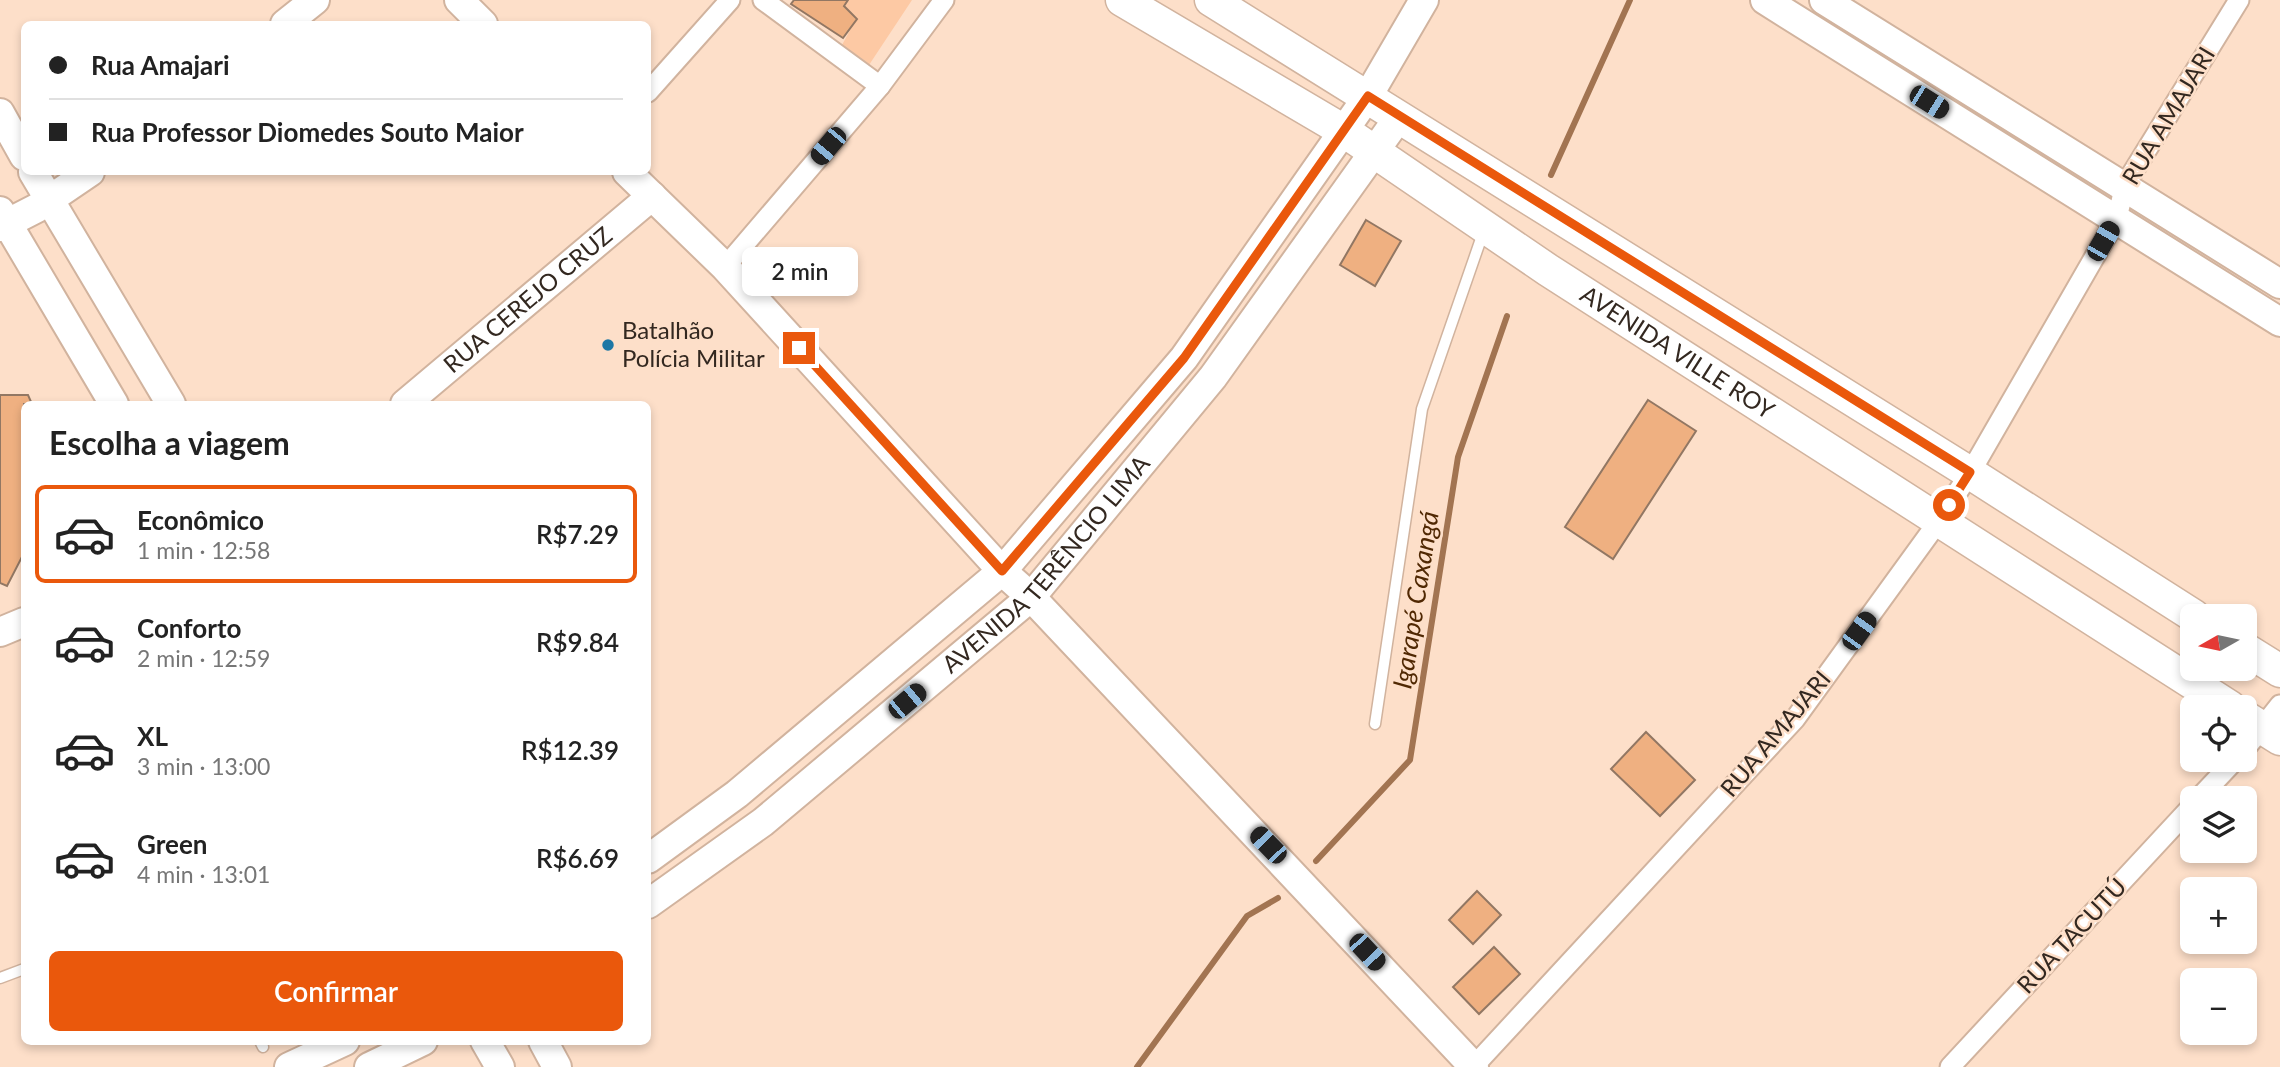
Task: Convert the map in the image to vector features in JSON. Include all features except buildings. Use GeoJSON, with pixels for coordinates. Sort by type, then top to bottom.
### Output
{"type":"FeatureCollection","features":[{"type":"Feature","properties":{"kind":"main road"},"geometry":{"type":"LineString","coordinates":[[289,21],[314,0]]}},
{"type":"Feature","properties":{"kind":"main road"},"geometry":{"type":"LineString","coordinates":[[459,0],[480,21]]}},
{"type":"Feature","properties":{"kind":"main road","name":"AVENIDA VILLE ROY"},"geometry":{"type":"LineString","coordinates":[[1122,0],[1344,131],[1374,154],[1491,229],[1548,270],[2211,695]]}},
{"type":"Feature","properties":{"kind":"main road","name":"AVENIDA VILLE ROY"},"geometry":{"type":"LineString","coordinates":[[1211,0],[1970,472],[2180,607]]}},
{"type":"Feature","properties":{"kind":"main road","name":"AVENIDA TERÊNCIO LIMA"},"geometry":{"type":"LineString","coordinates":[[651,857],[737,794],[1002,571],[1184,358],[1368,96],[1424,0]]}},
{"type":"Feature","properties":{"kind":"main road"},"geometry":{"type":"LineString","coordinates":[[1765,0],[2280,322]]}},
{"type":"Feature","properties":{"kind":"main road"},"geometry":{"type":"LineString","coordinates":[[1824,0],[2280,284]]}},
{"type":"Feature","properties":{"kind":"main road"},"geometry":{"type":"LineString","coordinates":[[0,113],[21,151]]}},
{"type":"Feature","properties":{"kind":"main road","name":"AVENIDA TERÊNCIO LIMA"},"geometry":{"type":"LineString","coordinates":[[651,902],[763,822],[1031,597],[1213,377],[1399,117]]}},
{"type":"Feature","properties":{"kind":"main road"},"geometry":{"type":"LineString","coordinates":[[35,175],[169,401]]}},
{"type":"Feature","properties":{"kind":"main road"},"geometry":{"type":"LineString","coordinates":[[86,175],[50,201],[2,220],[112,401]]}},
{"type":"Feature","properties":{"kind":"main road"},"geometry":{"type":"LineString","coordinates":[[630,175],[725,267],[1002,571],[1031,597],[1286,864],[1474,1067]]}},
{"type":"Feature","properties":{"kind":"main road","name":"RUA CEREJO CRUZ"},"geometry":{"type":"LineString","coordinates":[[409,401],[652,196]]}},
{"type":"Feature","properties":{"kind":"main road"},"geometry":{"type":"LineString","coordinates":[[2258,657],[2280,671]]}},
{"type":"Feature","properties":{"kind":"main road"},"geometry":{"type":"LineString","coordinates":[[675,840],[695,872]]}},
{"type":"Feature","properties":{"kind":"main road"},"geometry":{"type":"LineString","coordinates":[[289,1067],[336,1045]]}},
{"type":"Feature","properties":{"kind":"main road"},"geometry":{"type":"LineString","coordinates":[[369,1067],[415,1045]]}},
{"type":"Feature","properties":{"kind":"main road"},"geometry":{"type":"LineString","coordinates":[[487,1045],[499,1067]]}},
{"type":"Feature","properties":{"kind":"main road"},"geometry":{"type":"LineString","coordinates":[[544,1045],[557,1067]]}},
{"type":"Feature","properties":{"kind":"street"},"geometry":{"type":"LineString","coordinates":[[651,89],[730,0]]}},
{"type":"Feature","properties":{"kind":"street"},"geometry":{"type":"LineString","coordinates":[[763,0],[880,86]]}},
{"type":"Feature","properties":{"kind":"street"},"geometry":{"type":"LineString","coordinates":[[725,267],[880,86],[944,0]]}},
{"type":"Feature","properties":{"kind":"street","name":"RUA AMAJARI"},"geometry":{"type":"LineString","coordinates":[[1474,1067],[1795,719],[1938,522],[1970,472],[2116,218],[2125,185],[2239,0]]}},
{"type":"Feature","properties":{"kind":"street"},"geometry":{"type":"LineString","coordinates":[[2210,786],[2224,772]]}},
{"type":"Feature","properties":{"kind":"street","name":"RUA TACUTÚ"},"geometry":{"type":"LineString","coordinates":[[1950,1067],[2180,819]]}},
{"type":"Feature","properties":{"kind":"lane"},"geometry":{"type":"LineString","coordinates":[[1375,724],[1422,409],[1491,229]]}},
{"type":"Feature","properties":{"kind":"lane"},"geometry":{"type":"LineString","coordinates":[[0,978],[21,970]]}},
{"type":"Feature","properties":{"kind":"shaded area"},"geometry":{"type":"Polygon","coordinates":[[[848,0],[912,0],[869,65],[842,45],[856,19],[844,6],[848,0]]]}},
{"type":"Feature","properties":{"kind":"waterway","name":"Igarapé Caxangá"},"geometry":{"type":"LineString","coordinates":[[1551,175],[1630,0]]}},
{"type":"Feature","properties":{"kind":"waterway","name":"Igarapé Caxangá"},"geometry":{"type":"LineString","coordinates":[[1316,861],[1410,760],[1458,457],[1507,316]]}},
{"type":"Feature","properties":{"kind":"waterway","name":"Igarapé Caxangá"},"geometry":{"type":"LineString","coordinates":[[1137,1067],[1247,916],[1278,898]]}},
{"type":"Feature","properties":{"kind":"place","name":"Batalhão Polícia Militar"},"geometry":{"type":"Point","coordinates":[608,345]}},
{"type":"Feature","properties":{"kind":"route"},"geometry":{"type":"LineString","coordinates":[[799,348],[1002,571],[1184,358],[1368,96],[1515,191],[1970,472],[1949,505]]}}]}
